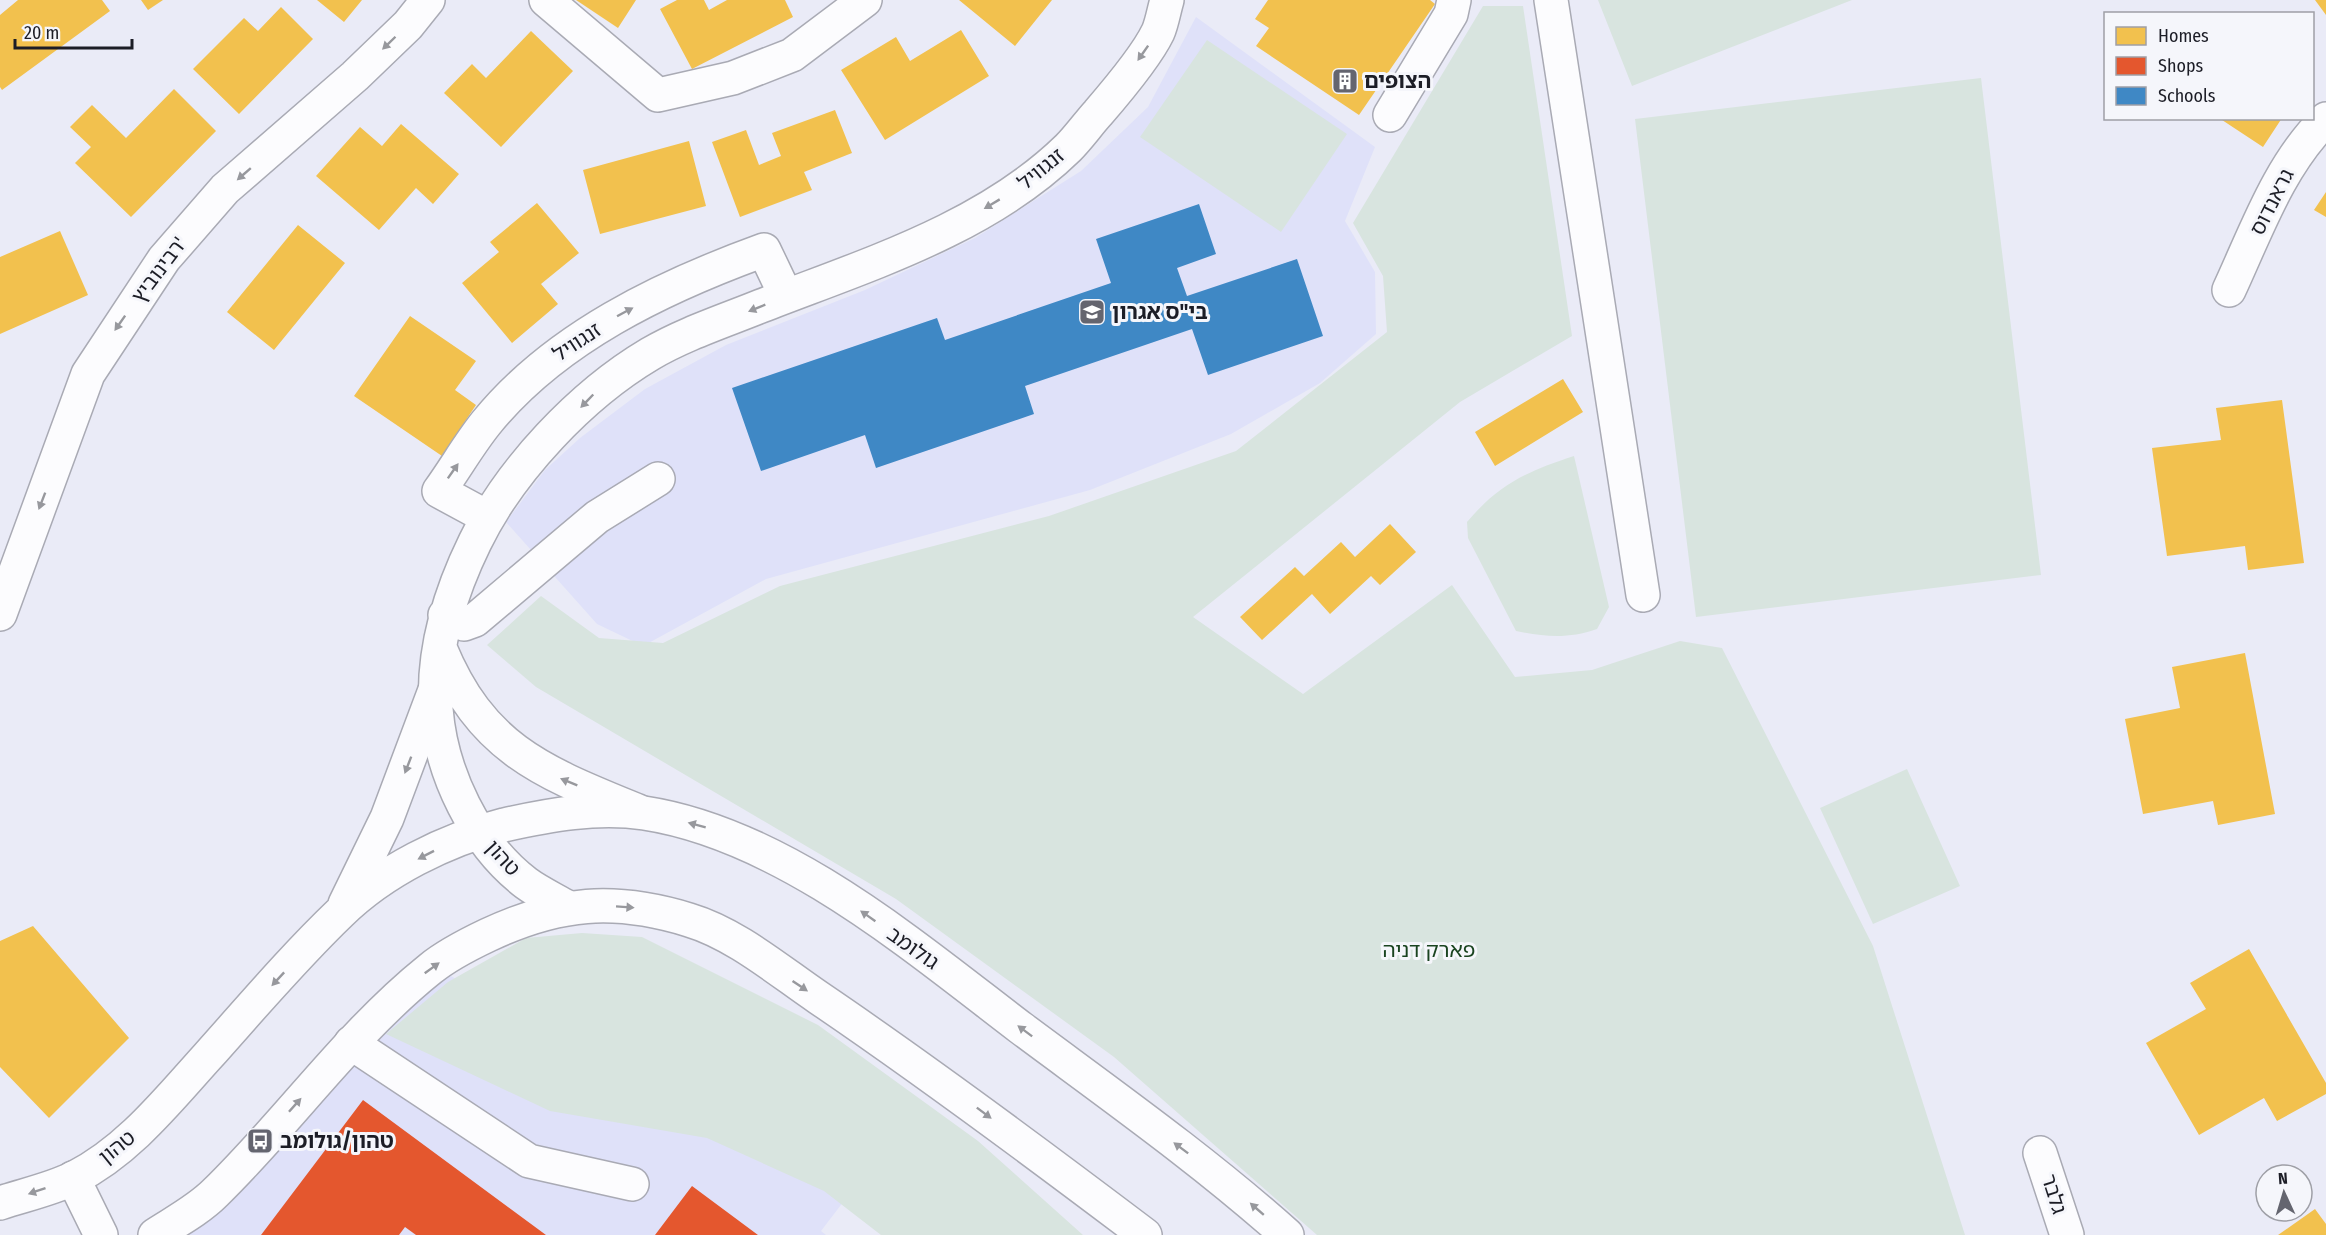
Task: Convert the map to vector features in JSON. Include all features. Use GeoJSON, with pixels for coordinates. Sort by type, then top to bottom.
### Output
{"type":"FeatureCollection","features":[{"type":"Feature","properties":{"kind":"main road","name":"רבינוביץ'"},"geometry":{"type":"LineString","coordinates":[[0,614],[88,374],[164,259],[225,189],[355,76],[408,25],[428,0]]}},
{"type":"Feature","properties":{"kind":"main road"},"geometry":{"type":"LineString","coordinates":[[546,0],[658,95],[733,78],[792,55],[865,0]]}},
{"type":"Feature","properties":{"kind":"main road","name":"זנגוויל"},"geometry":{"type":"LineString","coordinates":[[480,831],[462,800],[442,748],[435,690],[445,615],[460,572],[487,517],[545,443],[595,392],[652,352],[786,296],[890,256],[965,220],[1020,187],[1068,148],[1115,94],[1158,32],[1167,0]]}},
{"type":"Feature","properties":{"kind":"main road"},"geometry":{"type":"LineString","coordinates":[[1390,115],[1451,14],[1454,0]]}},
{"type":"Feature","properties":{"kind":"main road"},"geometry":{"type":"LineString","coordinates":[[1551,0],[1642,596]]}},
{"type":"Feature","properties":{"kind":"main road","name":"גראנדוס"},"geometry":{"type":"LineString","coordinates":[[2229,290],[2277,185],[2313,131],[2326,119]]}},
{"type":"Feature","properties":{"kind":"main road","name":"זנגוויל"},"geometry":{"type":"LineString","coordinates":[[487,517],[439,491],[487,423],[548,362],[619,315],[715,268],[764,250],[786,296]]}},
{"type":"Feature","properties":{"kind":"main road"},"geometry":{"type":"LineString","coordinates":[[445,615],[464,624],[475,620],[597,517],[658,479]]}},
{"type":"Feature","properties":{"kind":"main road"},"geometry":{"type":"LineString","coordinates":[[440,648],[457,686],[478,717],[500,739],[555,777],[642,813]]}},
{"type":"Feature","properties":{"kind":"main road"},"geometry":{"type":"LineString","coordinates":[[339,914],[387,818],[435,690]]}},
{"type":"Feature","properties":{"kind":"main road","name":"גולומב"},"geometry":{"type":"LineString","coordinates":[[480,831],[548,815],[587,811],[642,813],[698,824],[758,848],[821,883],[932,961],[1219,1176],[1287,1235]]}},
{"type":"Feature","properties":{"kind":"main road","name":"טהון"},"geometry":{"type":"LineString","coordinates":[[0,1203],[73,1178],[103,1160],[169,1102],[205,1059],[339,914],[365,891],[404,867],[480,831],[503,862],[527,884],[567,907]]}},
{"type":"Feature","properties":{"kind":"main road"},"geometry":{"type":"LineString","coordinates":[[186,1235],[213,1195],[351,1043],[389,1004],[433,966],[522,919],[567,907],[636,908],[691,920],[732,939],[937,1078],[1145,1235]]}},
{"type":"Feature","properties":{"kind":"main road"},"geometry":{"type":"LineString","coordinates":[[351,1043],[529,1161],[632,1184]]}},
{"type":"Feature","properties":{"kind":"main road","name":"גלבר"},"geometry":{"type":"LineString","coordinates":[[2040,1153],[2067,1235]]}},
{"type":"Feature","properties":{"kind":"main road"},"geometry":{"type":"LineString","coordinates":[[73,1178],[101,1235]]}},
{"type":"Feature","properties":{"kind":"main road"},"geometry":{"type":"LineString","coordinates":[[155,1235],[213,1195]]}},
{"type":"Feature","properties":{"kind":"shaded area","name":"בי\"ס אגרון"},"geometry":{"type":"Polygon","coordinates":[[[1196,17],[1375,147],[1345,221],[1375,272],[1376,334],[1320,383],[1231,434],[1090,490],[766,579],[643,646],[597,624],[506,522],[545,470],[580,438],[645,389],[726,345],[865,290],[975,238],[1081,171],[1148,107],[1196,17]]]}},
{"type":"Feature","properties":{"kind":"shaded area"},"geometry":{"type":"Polygon","coordinates":[[[433,966],[847,1197],[821,1231],[826,1235],[186,1235],[190,1226],[433,966]]]}},
{"type":"Feature","properties":{"kind":"green space"},"geometry":{"type":"Polygon","coordinates":[[[1598,0],[1852,0],[1632,86],[1598,0]]]}},
{"type":"Feature","properties":{"kind":"green space","name":"פארק דניה"},"geometry":{"type":"Polygon","coordinates":[[[1483,6],[1523,6],[1572,336],[1460,402],[1193,617],[1303,694],[1452,585],[1515,677],[1592,670],[1680,641],[1722,648],[1873,946],[1965,1235],[1317,1235],[1114,1057],[896,899],[536,687],[487,645],[541,596],[599,638],[663,643],[780,586],[1049,516],[1236,451],[1387,332],[1383,276],[1353,223],[1483,6]]]}},
{"type":"Feature","properties":{"kind":"green space"},"geometry":{"type":"Polygon","coordinates":[[[1207,40],[1347,134],[1281,232],[1140,137],[1207,40]]]}},
{"type":"Feature","properties":{"kind":"green space"},"geometry":{"type":"Polygon","coordinates":[[[1981,78],[2041,575],[1696,617],[1635,119],[1981,78]]]}},
{"type":"Feature","properties":{"kind":"green space"},"geometry":{"type":"Polygon","coordinates":[[[1574,456],[1609,607],[1597,629],[1586,632],[1557,636],[1516,631],[1468,538],[1467,522],[1491,498],[1515,480],[1542,467],[1574,456]]]}},
{"type":"Feature","properties":{"kind":"green space"},"geometry":{"type":"Polygon","coordinates":[[[1907,769],[1960,886],[1873,924],[1820,808],[1907,769]]]}},
{"type":"Feature","properties":{"kind":"green space"},"geometry":{"type":"Polygon","coordinates":[[[582,933],[642,937],[818,1025],[978,1141],[1083,1235],[881,1235],[824,1191],[707,1138],[550,1111],[386,1034],[448,982],[526,938],[582,933]]]}},
{"type":"Feature","properties":{"kind":"building: Homes"},"geometry":{"type":"Polygon","coordinates":[[[18,0],[102,0],[110,11],[2,90],[0,87],[0,15],[18,0]]]}},
{"type":"Feature","properties":{"kind":"building: Homes"},"geometry":{"type":"Polygon","coordinates":[[[141,0],[163,0],[148,10],[141,0]]]}},
{"type":"Feature","properties":{"kind":"building: Homes"},"geometry":{"type":"Polygon","coordinates":[[[317,0],[362,0],[344,22],[317,0]]]}},
{"type":"Feature","properties":{"kind":"building: Homes"},"geometry":{"type":"Polygon","coordinates":[[[576,0],[636,0],[618,28],[576,0]]]}},
{"type":"Feature","properties":{"kind":"building: Homes"},"geometry":{"type":"Polygon","coordinates":[[[677,0],[704,0],[709,10],[727,0],[785,0],[793,17],[692,69],[660,9],[677,0]]]}},
{"type":"Feature","properties":{"kind":"building: Homes"},"geometry":{"type":"Polygon","coordinates":[[[959,0],[1052,0],[1015,46],[959,0]]]}},
{"type":"Feature","properties":{"kind":"building: Homes","name":"הצופים"},"geometry":{"type":"Polygon","coordinates":[[[1268,0],[1430,0],[1435,4],[1359,115],[1256,46],[1269,28],[1255,19],[1268,0]]]}},
{"type":"Feature","properties":{"kind":"building: Homes"},"geometry":{"type":"Polygon","coordinates":[[[2315,0],[2326,0],[2326,15],[2315,0]]]}},
{"type":"Feature","properties":{"kind":"building: Homes"},"geometry":{"type":"Polygon","coordinates":[[[281,7],[313,39],[239,114],[193,69],[244,18],[258,31],[281,7]]]}},
{"type":"Feature","properties":{"kind":"building: Homes"},"geometry":{"type":"Polygon","coordinates":[[[961,30],[989,76],[885,140],[841,70],[896,37],[910,61],[961,30]]]}},
{"type":"Feature","properties":{"kind":"building: Homes"},"geometry":{"type":"Polygon","coordinates":[[[531,31],[573,71],[501,147],[444,93],[472,64],[486,78],[531,31]]]}},
{"type":"Feature","properties":{"kind":"building: Homes"},"geometry":{"type":"Polygon","coordinates":[[[174,89],[216,131],[131,217],[75,163],[91,147],[70,127],[92,105],[126,138],[174,89]]]}},
{"type":"Feature","properties":{"kind":"building: Homes"},"geometry":{"type":"Polygon","coordinates":[[[835,110],[852,153],[804,172],[812,190],[740,217],[712,142],[746,130],[759,165],[781,156],[772,133],[835,110]]]}},
{"type":"Feature","properties":{"kind":"building: Homes"},"geometry":{"type":"Polygon","coordinates":[[[2222,120],[2281,120],[2263,147],[2222,120]]]}},
{"type":"Feature","properties":{"kind":"building: Homes"},"geometry":{"type":"Polygon","coordinates":[[[401,124],[459,174],[433,204],[416,188],[379,230],[316,176],[360,127],[382,146],[401,124]]]}},
{"type":"Feature","properties":{"kind":"building: Homes"},"geometry":{"type":"Polygon","coordinates":[[[689,141],[706,206],[600,234],[583,170],[689,141]]]}},
{"type":"Feature","properties":{"kind":"building: Homes"},"geometry":{"type":"Polygon","coordinates":[[[2326,192],[2326,217],[2314,210],[2326,192]]]}},
{"type":"Feature","properties":{"kind":"building: Homes"},"geometry":{"type":"Polygon","coordinates":[[[537,203],[579,253],[541,284],[558,304],[512,343],[462,283],[499,252],[490,242],[537,203]]]}},
{"type":"Feature","properties":{"kind":"building: Homes"},"geometry":{"type":"Polygon","coordinates":[[[298,225],[345,263],[274,350],[227,312],[298,225]]]}},
{"type":"Feature","properties":{"kind":"building: Homes"},"geometry":{"type":"Polygon","coordinates":[[[60,231],[88,295],[0,334],[0,257],[60,231]]]}},
{"type":"Feature","properties":{"kind":"building: Homes"},"geometry":{"type":"Polygon","coordinates":[[[410,316],[476,361],[455,390],[476,405],[442,456],[354,396],[410,316]]]}},
{"type":"Feature","properties":{"kind":"building: Homes"},"geometry":{"type":"Polygon","coordinates":[[[1563,379],[1583,412],[1495,466],[1475,432],[1563,379]]]}},
{"type":"Feature","properties":{"kind":"building: Homes"},"geometry":{"type":"Polygon","coordinates":[[[2282,400],[2304,563],[2248,570],[2245,546],[2167,556],[2152,448],[2221,440],[2216,408],[2282,400]]]}},
{"type":"Feature","properties":{"kind":"building: Homes"},"geometry":{"type":"Polygon","coordinates":[[[1390,524],[1416,552],[1380,585],[1371,576],[1330,614],[1312,594],[1262,640],[1240,617],[1295,567],[1304,576],[1341,542],[1355,557],[1390,524]]]}},
{"type":"Feature","properties":{"kind":"building: Homes"},"geometry":{"type":"Polygon","coordinates":[[[2245,653],[2275,814],[2218,825],[2213,801],[2143,814],[2125,719],[2180,708],[2172,667],[2245,653]]]}},
{"type":"Feature","properties":{"kind":"building: Homes"},"geometry":{"type":"Polygon","coordinates":[[[33,926],[129,1038],[49,1118],[0,1067],[0,941],[33,926]]]}},
{"type":"Feature","properties":{"kind":"building: Homes"},"geometry":{"type":"Polygon","coordinates":[[[2249,949],[2326,1083],[2326,1094],[2277,1121],[2264,1098],[2199,1135],[2146,1043],[2206,1009],[2190,983],[2249,949]]]}},
{"type":"Feature","properties":{"kind":"building: Homes"},"geometry":{"type":"Polygon","coordinates":[[[2314,1210],[2326,1224],[2326,1235],[2278,1235],[2295,1223],[2314,1223],[2314,1210]]]}},
{"type":"Feature","properties":{"kind":"building: Shops"},"geometry":{"type":"Polygon","coordinates":[[[363,1100],[546,1235],[416,1235],[405,1227],[399,1235],[261,1235],[363,1100]]]}},
{"type":"Feature","properties":{"kind":"building: Shops"},"geometry":{"type":"Polygon","coordinates":[[[692,1186],[758,1235],[655,1235],[692,1186]]]}},
{"type":"Feature","properties":{"kind":"building: Schools"},"geometry":{"type":"Polygon","coordinates":[[[1199,204],[1216,254],[1177,268],[1187,296],[1297,259],[1323,336],[1208,375],[1192,329],[1025,386],[1034,414],[876,468],[865,435],[761,471],[732,388],[937,318],[945,340],[1111,283],[1096,239],[1199,204]]]}},
{"type":"Feature","properties":{"kind":"place","name":"הצופים"},"geometry":{"type":"Point","coordinates":[1345,81]}},
{"type":"Feature","properties":{"kind":"place","name":"בי\"ס אגרון"},"geometry":{"type":"Point","coordinates":[1092,312]}},
{"type":"Feature","properties":{"kind":"place","name":"טהון/גולומב"},"geometry":{"type":"Point","coordinates":[260,1141]}}]}
